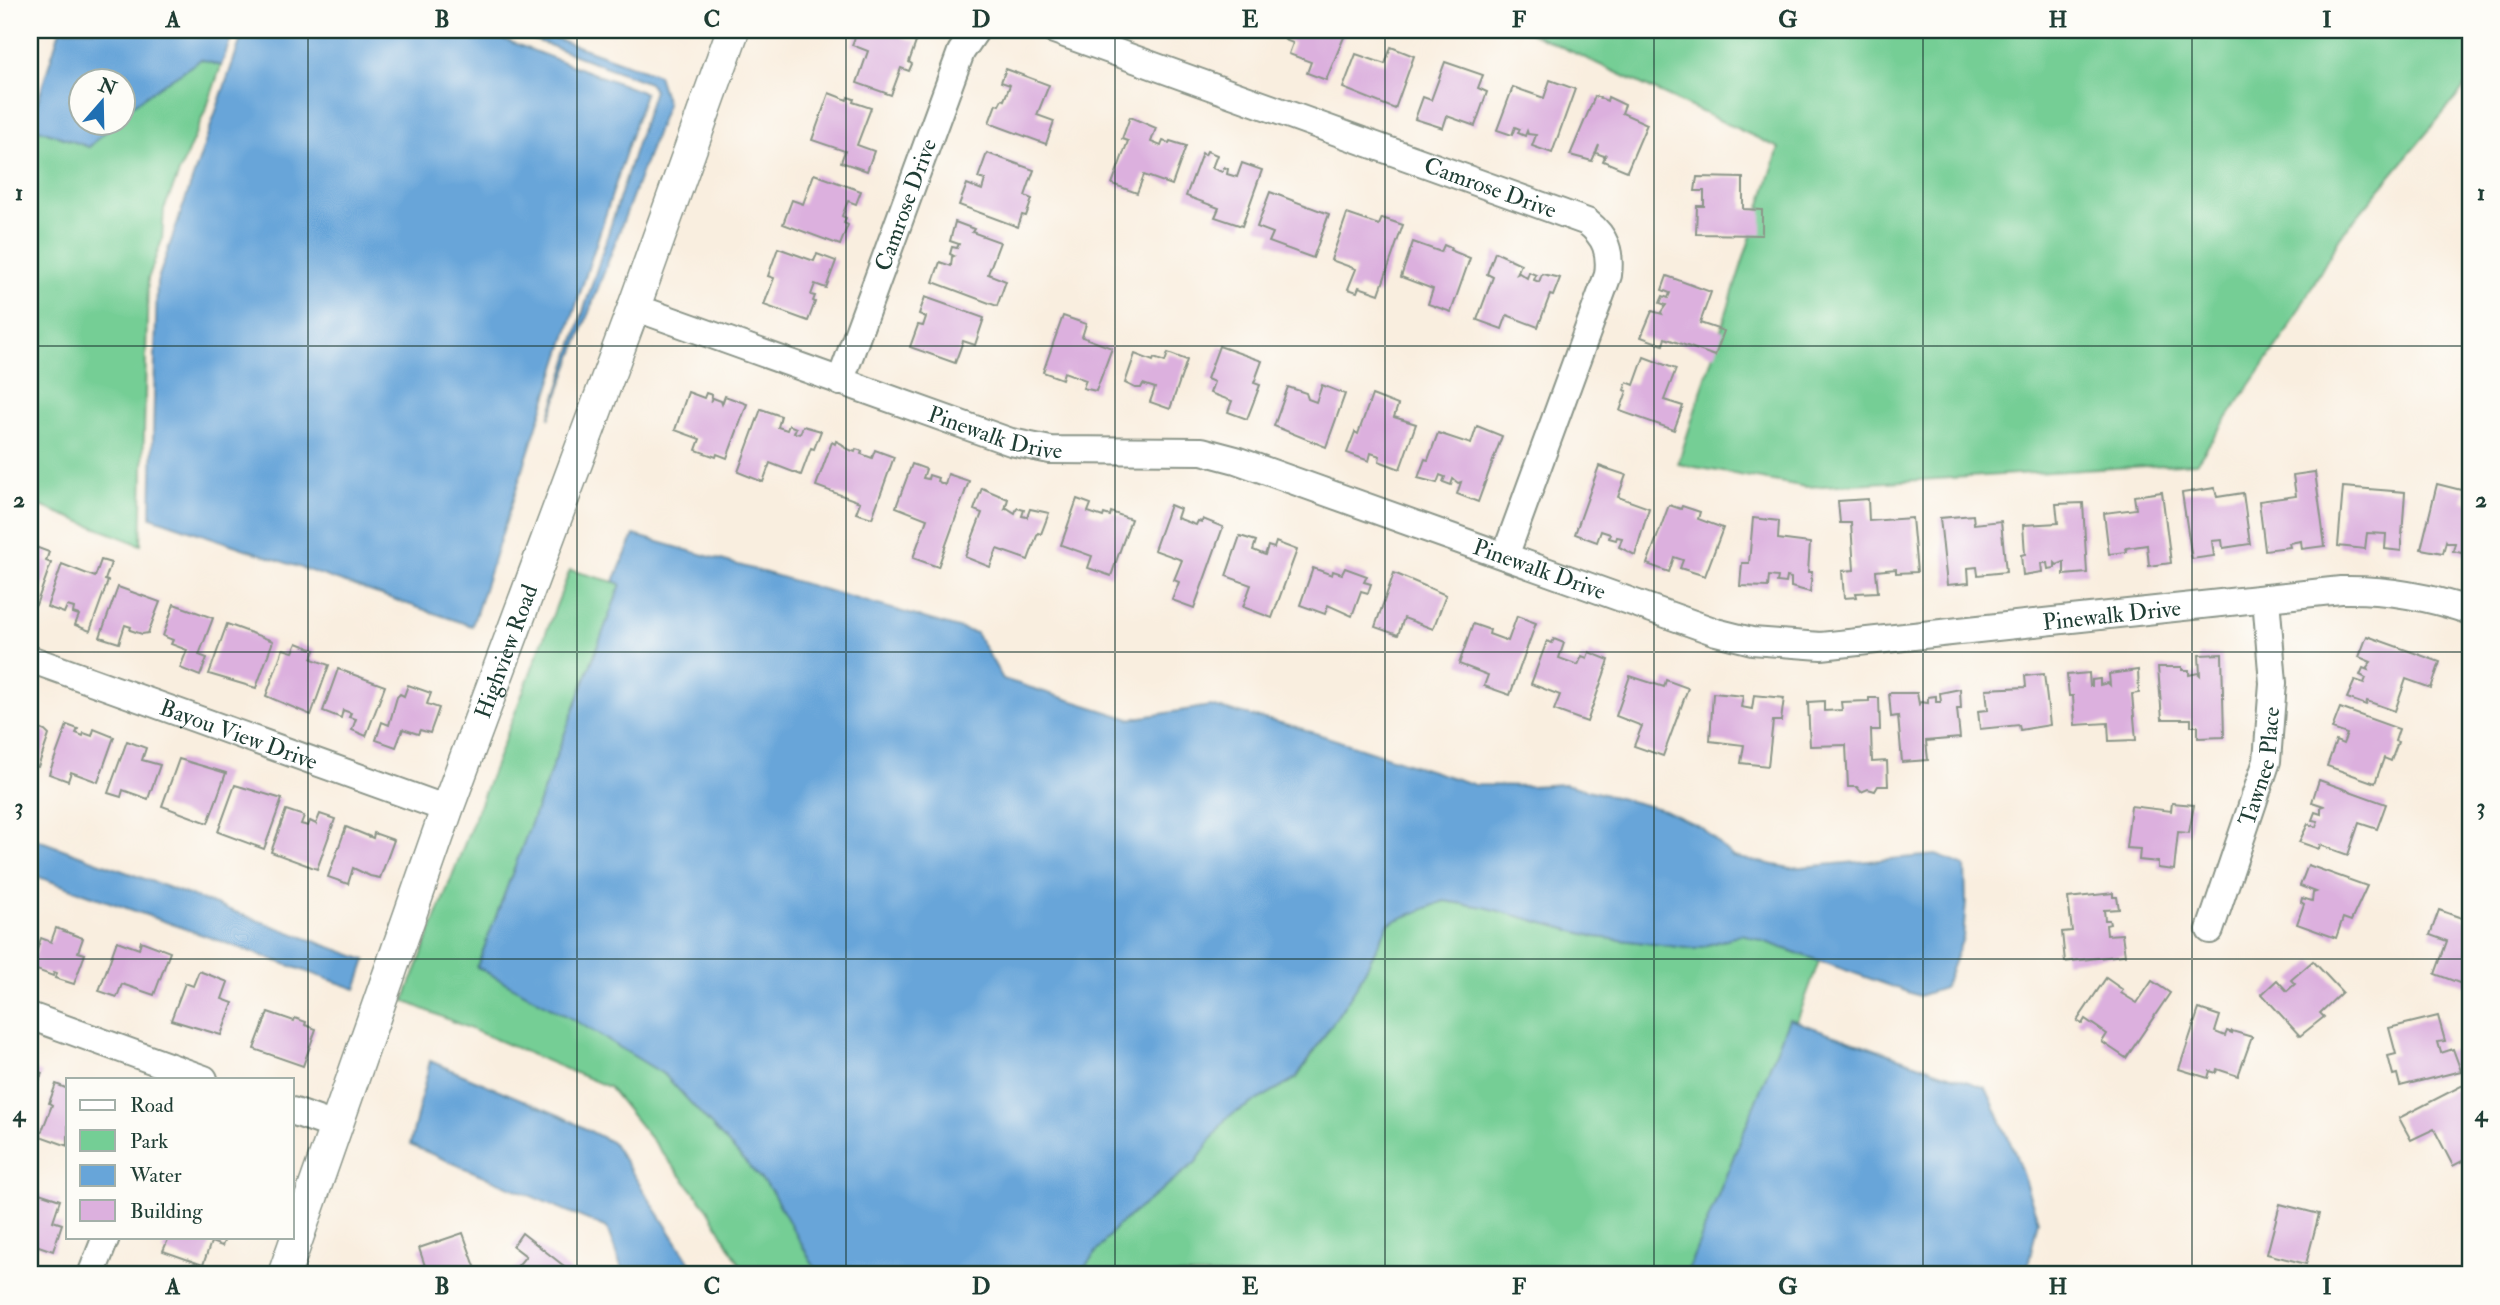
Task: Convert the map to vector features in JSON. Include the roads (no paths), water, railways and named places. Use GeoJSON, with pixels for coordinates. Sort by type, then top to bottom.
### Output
{"type":"FeatureCollection","features":[{"type":"Feature","properties":{"kind":"street","name":"Highview Road"},"geometry":{"type":"LineString","coordinates":[[284,1275],[447,809],[634,307],[733,30]]}},
{"type":"Feature","properties":{"kind":"street","name":"Camrose Drive"},"geometry":{"type":"LineString","coordinates":[[841,382],[961,51],[976,30]]}},
{"type":"Feature","properties":{"kind":"street","name":"Camrose Drive"},"geometry":{"type":"LineString","coordinates":[[1054,30],[1587,222],[1599,232],[1610,259],[1608,275],[1505,556]]}},
{"type":"Feature","properties":{"kind":"street","name":"Pinewalk Drive"},"geometry":{"type":"LineString","coordinates":[[634,307],[1011,442],[1051,450],[1202,451],[1236,460],[1716,632],[1752,641],[1821,646],[2373,589],[2404,592],[2470,611]]}},
{"type":"Feature","properties":{"kind":"street","name":"Tawnee Place"},"geometry":{"type":"LineString","coordinates":[[2210,930],[2267,761],[2273,683],[2266,598]]}},
{"type":"Feature","properties":{"kind":"street","name":"Bayou View Drive"},"geometry":{"type":"LineString","coordinates":[[30,659],[447,809]]}},
{"type":"Feature","properties":{"kind":"street"},"geometry":{"type":"LineString","coordinates":[[30,1016],[165,1073],[198,1078]]}},
{"type":"Feature","properties":{"kind":"street"},"geometry":{"type":"LineString","coordinates":[[294,1112],[337,1127]]}},
{"type":"Feature","properties":{"kind":"street"},"geometry":{"type":"LineString","coordinates":[[90,1275],[106,1238]]}},
{"type":"Feature","properties":{"kind":"water"},"geometry":{"type":"Polygon","coordinates":[[[60,30],[234,30],[221,66],[201,59],[136,103],[136,66],[66,66],[66,136],[100,136],[89,147],[30,126],[60,30]]]}},
{"type":"Feature","properties":{"kind":"water"},"geometry":{"type":"Polygon","coordinates":[[[244,30],[479,30],[645,93],[472,626],[151,517],[157,282],[244,30]]]}},
{"type":"Feature","properties":{"kind":"water"},"geometry":{"type":"Polygon","coordinates":[[[509,30],[532,30],[658,75],[667,104],[549,419],[654,90],[649,83],[509,30]]]}},
{"type":"Feature","properties":{"kind":"water"},"geometry":{"type":"Polygon","coordinates":[[[634,535],[976,633],[1003,679],[1130,719],[1210,706],[1293,726],[1475,785],[1565,784],[1664,810],[1701,827],[1733,857],[1790,868],[1936,855],[1965,866],[1963,938],[1944,988],[1919,996],[1743,934],[1695,949],[1596,937],[1484,907],[1444,901],[1389,923],[1357,986],[1296,1078],[1226,1118],[1196,1162],[1117,1226],[1078,1275],[819,1275],[771,1190],[665,1075],[576,1021],[477,967],[621,584],[614,581],[634,535]]]}},
{"type":"Feature","properties":{"kind":"water"},"geometry":{"type":"Polygon","coordinates":[[[30,837],[366,960],[356,989],[30,874],[30,837]]]}},
{"type":"Feature","properties":{"kind":"water"},"geometry":{"type":"Polygon","coordinates":[[[1789,1019],[1986,1088],[2015,1153],[2038,1220],[2026,1275],[1686,1275],[1789,1019]]]}},
{"type":"Feature","properties":{"kind":"water"},"geometry":{"type":"Polygon","coordinates":[[[430,1061],[561,1116],[613,1143],[698,1275],[624,1275],[607,1228],[410,1145],[430,1061]]]}}]}
